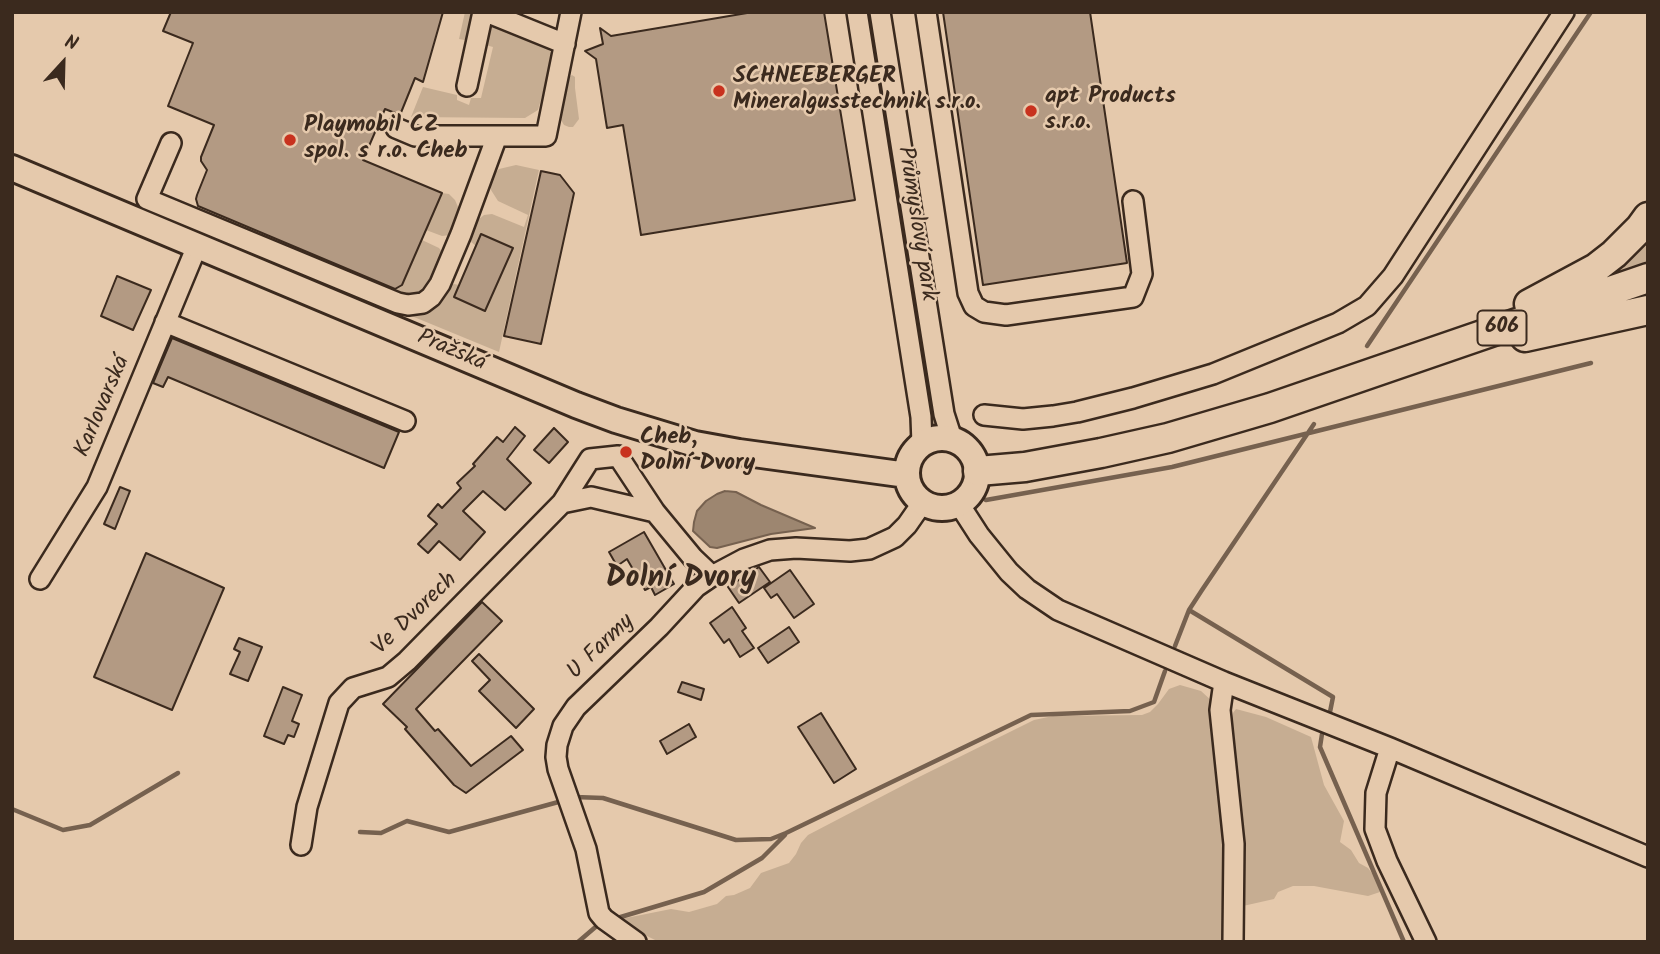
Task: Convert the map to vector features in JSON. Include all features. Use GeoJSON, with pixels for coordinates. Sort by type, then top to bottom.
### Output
{"type":"FeatureCollection","features":[{"type":"Feature","properties":{"kind":"highway"},"geometry":{"type":"LineString","coordinates":[[1356,378],[1461,330],[1524,306],[1596,268],[1614,254],[1648,217]]}},
{"type":"Feature","properties":{"kind":"highway","name":"606"},"geometry":{"type":"LineString","coordinates":[[978,471],[1025,467],[1168,438],[1270,408],[1648,278]]}},
{"type":"Feature","properties":{"kind":"highway","name":"606"},"geometry":{"type":"LineString","coordinates":[[1356,378],[1435,364],[1538,333],[1648,310]]}},
{"type":"Feature","properties":{"kind":"main road","name":"Pražská"},"geometry":{"type":"LineString","coordinates":[[12,168],[616,420],[695,444],[739,453],[907,475]]}},
{"type":"Feature","properties":{"kind":"main road"},"geometry":{"type":"LineString","coordinates":[[931,439],[952,439],[962,443],[970,451],[978,471],[977,481],[967,498],[959,504],[941,508],[923,502],[915,495],[907,475],[911,457],[922,444],[931,439]]}},
{"type":"Feature","properties":{"kind":"street"},"geometry":{"type":"LineString","coordinates":[[467,86],[485,12],[565,44]]}},
{"type":"Feature","properties":{"kind":"street"},"geometry":{"type":"LineString","coordinates":[[396,128],[415,136],[546,136],[571,12]]}},
{"type":"Feature","properties":{"kind":"street","name":"Průmyslový park"},"geometry":{"type":"LineString","coordinates":[[857,12],[921,417],[922,444]]}},
{"type":"Feature","properties":{"kind":"street","name":"Průmyslový park"},"geometry":{"type":"LineString","coordinates":[[880,12],[944,414],[952,439]]}},
{"type":"Feature","properties":{"kind":"street"},"geometry":{"type":"LineString","coordinates":[[926,12],[968,293],[974,306],[984,312],[1006,315],[1133,297],[1142,274],[1132,201]]}},
{"type":"Feature","properties":{"kind":"street"},"geometry":{"type":"LineString","coordinates":[[984,415],[1023,419],[1043,417],[1133,398],[1213,374],[1338,323],[1367,306],[1393,276],[1564,12]]}},
{"type":"Feature","properties":{"kind":"street"},"geometry":{"type":"LineString","coordinates":[[171,143],[147,199],[408,305],[423,303],[440,284],[497,136]]}},
{"type":"Feature","properties":{"kind":"street","name":"Karlovarská"},"geometry":{"type":"LineString","coordinates":[[40,579],[97,487],[197,246]]}},
{"type":"Feature","properties":{"kind":"street"},"geometry":{"type":"LineString","coordinates":[[165,323],[405,421]]}},
{"type":"Feature","properties":{"kind":"street","name":"Ve Dvorech"},"geometry":{"type":"LineString","coordinates":[[301,845],[307,807],[339,703],[353,688],[388,677],[398,669],[562,503],[590,459],[618,456],[654,512],[712,576]]}},
{"type":"Feature","properties":{"kind":"street"},"geometry":{"type":"LineString","coordinates":[[562,503],[591,497],[654,512]]}},
{"type":"Feature","properties":{"kind":"street","name":"U Farmy"},"geometry":{"type":"LineString","coordinates":[[636,942],[599,913],[586,849],[558,769],[556,757],[563,726],[576,707],[659,627],[696,587],[712,576],[744,559],[770,550],[869,549],[895,537],[923,502]]}},
{"type":"Feature","properties":{"kind":"street"},"geometry":{"type":"LineString","coordinates":[[959,504],[979,535],[1010,572],[1045,602],[1074,618],[1648,857]]}},
{"type":"Feature","properties":{"kind":"street"},"geometry":{"type":"LineString","coordinates":[[1224,682],[1220,710],[1234,844],[1233,942]]}},
{"type":"Feature","properties":{"kind":"street"},"geometry":{"type":"LineString","coordinates":[[1390,748],[1376,793],[1375,829],[1387,861],[1426,942]]}},
{"type":"Feature","properties":{"kind":"shaded area"},"geometry":{"type":"Polygon","coordinates":[[[465,12],[474,16],[470,41],[459,39],[465,12]]]}},
{"type":"Feature","properties":{"kind":"shaded area"},"geometry":{"type":"Polygon","coordinates":[[[862,12],[869,12],[920,339],[938,427],[928,428],[862,12]]]}},
{"type":"Feature","properties":{"kind":"shaded area"},"geometry":{"type":"Polygon","coordinates":[[[491,24],[550,51],[553,57],[538,110],[525,118],[411,117],[423,87],[457,95],[457,100],[469,105],[471,98],[481,98],[493,47],[482,44],[486,29],[491,24]]]}},
{"type":"Feature","properties":{"kind":"shaded area"},"geometry":{"type":"Polygon","coordinates":[[[569,77],[575,77],[579,119],[573,127],[569,127],[561,120],[569,77]]]}},
{"type":"Feature","properties":{"kind":"shaded area"},"geometry":{"type":"Polygon","coordinates":[[[516,165],[539,170],[499,352],[397,310],[438,301],[454,284],[459,285],[454,297],[485,311],[513,248],[482,234],[476,246],[470,241],[469,235],[474,223],[484,215],[492,214],[524,227],[528,215],[498,201],[491,190],[491,181],[499,169],[516,165]]]}},
{"type":"Feature","properties":{"kind":"shaded area"},"geometry":{"type":"Polygon","coordinates":[[[442,193],[449,194],[455,200],[459,216],[450,235],[442,236],[426,230],[442,193]]]}},
{"type":"Feature","properties":{"kind":"shaded area"},"geometry":{"type":"Polygon","coordinates":[[[422,240],[439,248],[442,252],[441,258],[426,291],[420,295],[408,296],[390,288],[398,288],[404,282],[422,240]]]}},
{"type":"Feature","properties":{"kind":"shaded area"},"geometry":{"type":"Polygon","coordinates":[[[1648,243],[1648,270],[1597,287],[1646,246],[1648,243]]]}},
{"type":"Feature","properties":{"kind":"shaded area"},"geometry":{"type":"Polygon","coordinates":[[[725,491],[736,492],[815,528],[771,534],[717,548],[710,547],[693,531],[694,522],[697,511],[706,501],[725,491]]]}},
{"type":"Feature","properties":{"kind":"shaded area"},"geometry":{"type":"Polygon","coordinates":[[[1180,685],[1201,691],[1213,702],[1228,853],[1224,942],[659,942],[635,930],[621,919],[671,909],[689,912],[717,904],[726,896],[750,888],[761,873],[789,863],[808,835],[1034,720],[1053,716],[1142,715],[1150,712],[1169,689],[1180,685]]]}},
{"type":"Feature","properties":{"kind":"shaded area"},"geometry":{"type":"Polygon","coordinates":[[[1236,709],[1266,717],[1311,737],[1324,785],[1344,821],[1340,842],[1351,850],[1359,863],[1368,868],[1377,880],[1380,892],[1368,896],[1314,886],[1293,886],[1278,892],[1274,899],[1243,906],[1230,727],[1236,709]]]}},
{"type":"Feature","properties":{"kind":"building","name":"Playmobil CZ spol. s r.o. Cheb"},"geometry":{"type":"Polygon","coordinates":[[[171,12],[443,12],[423,82],[415,78],[400,115],[385,109],[363,160],[442,193],[402,285],[395,289],[198,206],[197,195],[207,170],[201,157],[214,125],[168,106],[193,43],[163,31],[171,12]]]}},
{"type":"Feature","properties":{"kind":"building","name":"SCHNEEBERGER Mineralgusstechnik s.r.o."},"geometry":{"type":"Polygon","coordinates":[[[753,12],[824,12],[855,200],[641,235],[623,125],[607,128],[596,59],[585,51],[603,44],[600,28],[611,36],[753,12]]]}},
{"type":"Feature","properties":{"kind":"building","name":"apt Products s.r.o."},"geometry":{"type":"Polygon","coordinates":[[[943,12],[1090,12],[1127,263],[983,285],[943,12]]]}},
{"type":"Feature","properties":{"kind":"building"},"geometry":{"type":"Polygon","coordinates":[[[541,171],[560,175],[574,193],[541,344],[504,336],[541,171]]]}},
{"type":"Feature","properties":{"kind":"building"},"geometry":{"type":"Polygon","coordinates":[[[481,234],[513,248],[485,311],[454,297],[481,234]]]}},
{"type":"Feature","properties":{"kind":"building"},"geometry":{"type":"Polygon","coordinates":[[[117,276],[151,290],[133,330],[101,316],[117,276]]]}},
{"type":"Feature","properties":{"kind":"building"},"geometry":{"type":"Polygon","coordinates":[[[172,338],[399,432],[384,468],[168,377],[163,387],[153,383],[172,338]]]}},
{"type":"Feature","properties":{"kind":"building"},"geometry":{"type":"Polygon","coordinates":[[[515,427],[525,436],[507,459],[531,483],[505,510],[483,491],[463,511],[485,532],[460,560],[439,541],[428,553],[418,544],[437,524],[428,516],[438,504],[442,508],[461,488],[457,483],[475,466],[473,464],[497,437],[503,442],[515,427]]]}},
{"type":"Feature","properties":{"kind":"building"},"geometry":{"type":"Polygon","coordinates":[[[554,428],[568,442],[549,463],[534,450],[554,428]]]}},
{"type":"Feature","properties":{"kind":"building"},"geometry":{"type":"Polygon","coordinates":[[[120,487],[130,491],[115,529],[104,524],[120,487]]]}},
{"type":"Feature","properties":{"kind":"building"},"geometry":{"type":"Polygon","coordinates":[[[644,532],[674,584],[655,595],[651,587],[645,590],[627,559],[617,566],[609,552],[644,532]]]}},
{"type":"Feature","properties":{"kind":"building"},"geometry":{"type":"Polygon","coordinates":[[[146,553],[224,588],[172,710],[94,677],[146,553]]]}},
{"type":"Feature","properties":{"kind":"building"},"geometry":{"type":"Polygon","coordinates":[[[759,567],[770,582],[739,603],[728,587],[759,567]]]}},
{"type":"Feature","properties":{"kind":"building"},"geometry":{"type":"Polygon","coordinates":[[[790,570],[814,604],[794,618],[777,594],[771,598],[764,588],[790,570]]]}},
{"type":"Feature","properties":{"kind":"building"},"geometry":{"type":"Polygon","coordinates":[[[482,602],[502,621],[416,709],[471,766],[511,736],[523,750],[466,793],[454,785],[405,729],[407,727],[383,704],[482,602]]]}},
{"type":"Feature","properties":{"kind":"building"},"geometry":{"type":"Polygon","coordinates":[[[732,607],[746,628],[742,631],[754,648],[740,657],[729,639],[724,643],[710,623],[732,607]]]}},
{"type":"Feature","properties":{"kind":"building"},"geometry":{"type":"Polygon","coordinates":[[[789,627],[799,642],[768,663],[758,648],[789,627]]]}},
{"type":"Feature","properties":{"kind":"building"},"geometry":{"type":"Polygon","coordinates":[[[239,638],[262,647],[248,681],[230,674],[240,652],[234,649],[239,638]]]}},
{"type":"Feature","properties":{"kind":"building"},"geometry":{"type":"Polygon","coordinates":[[[479,654],[534,709],[516,728],[479,691],[490,680],[472,661],[479,654]]]}},
{"type":"Feature","properties":{"kind":"building"},"geometry":{"type":"Polygon","coordinates":[[[682,682],[704,689],[701,700],[678,692],[682,682]]]}},
{"type":"Feature","properties":{"kind":"building"},"geometry":{"type":"Polygon","coordinates":[[[283,687],[302,695],[292,721],[299,724],[294,737],[288,735],[284,744],[264,736],[283,687]]]}},
{"type":"Feature","properties":{"kind":"building"},"geometry":{"type":"Polygon","coordinates":[[[821,713],[856,769],[834,783],[798,727],[821,713]]]}},
{"type":"Feature","properties":{"kind":"building"},"geometry":{"type":"Polygon","coordinates":[[[689,724],[696,737],[667,754],[660,741],[689,724]]]}},
{"type":"Feature","properties":{"kind":"waterway"},"geometry":{"type":"LineString","coordinates":[[1367,346],[1591,12]]}},
{"type":"Feature","properties":{"kind":"waterway"},"geometry":{"type":"LineString","coordinates":[[986,500],[1172,467],[1591,363]]}},
{"type":"Feature","properties":{"kind":"waterway"},"geometry":{"type":"LineString","coordinates":[[1175,646],[1189,610],[1314,424]]}},
{"type":"Feature","properties":{"kind":"waterway"},"geometry":{"type":"LineString","coordinates":[[1189,610],[1333,697],[1330,712]]}},
{"type":"Feature","properties":{"kind":"waterway"},"geometry":{"type":"LineString","coordinates":[[575,797],[603,798],[736,840],[771,839],[1031,715],[1130,711],[1154,702],[1165,671]]}},
{"type":"Feature","properties":{"kind":"waterway"},"geometry":{"type":"LineString","coordinates":[[1322,734],[1320,747],[1404,942]]}},
{"type":"Feature","properties":{"kind":"waterway"},"geometry":{"type":"LineString","coordinates":[[12,809],[63,830],[90,825],[178,773]]}},
{"type":"Feature","properties":{"kind":"waterway"},"geometry":{"type":"LineString","coordinates":[[360,832],[381,833],[407,821],[449,832],[562,801]]}},
{"type":"Feature","properties":{"kind":"waterway"},"geometry":{"type":"LineString","coordinates":[[614,919],[704,892],[762,858],[785,835]]}},
{"type":"Feature","properties":{"kind":"waterway"},"geometry":{"type":"LineString","coordinates":[[578,942],[602,923]]}},
{"type":"Feature","properties":{"kind":"place","name":"SCHNEEBERGER Mineralgusstechnik s.r.o."},"geometry":{"type":"Point","coordinates":[719,91]}},
{"type":"Feature","properties":{"kind":"place","name":"apt Products s.r.o."},"geometry":{"type":"Point","coordinates":[1031,111]}},
{"type":"Feature","properties":{"kind":"place","name":"Playmobil CZ spol. s r.o. Cheb"},"geometry":{"type":"Point","coordinates":[290,140]}},
{"type":"Feature","properties":{"kind":"place","name":"Cheb, Dolní Dvory"},"geometry":{"type":"Point","coordinates":[626,452]}},
{"type":"Feature","properties":{"kind":"district","name":"Dolní Dvory"},"geometry":{"type":"Point","coordinates":[681,581]}}]}
